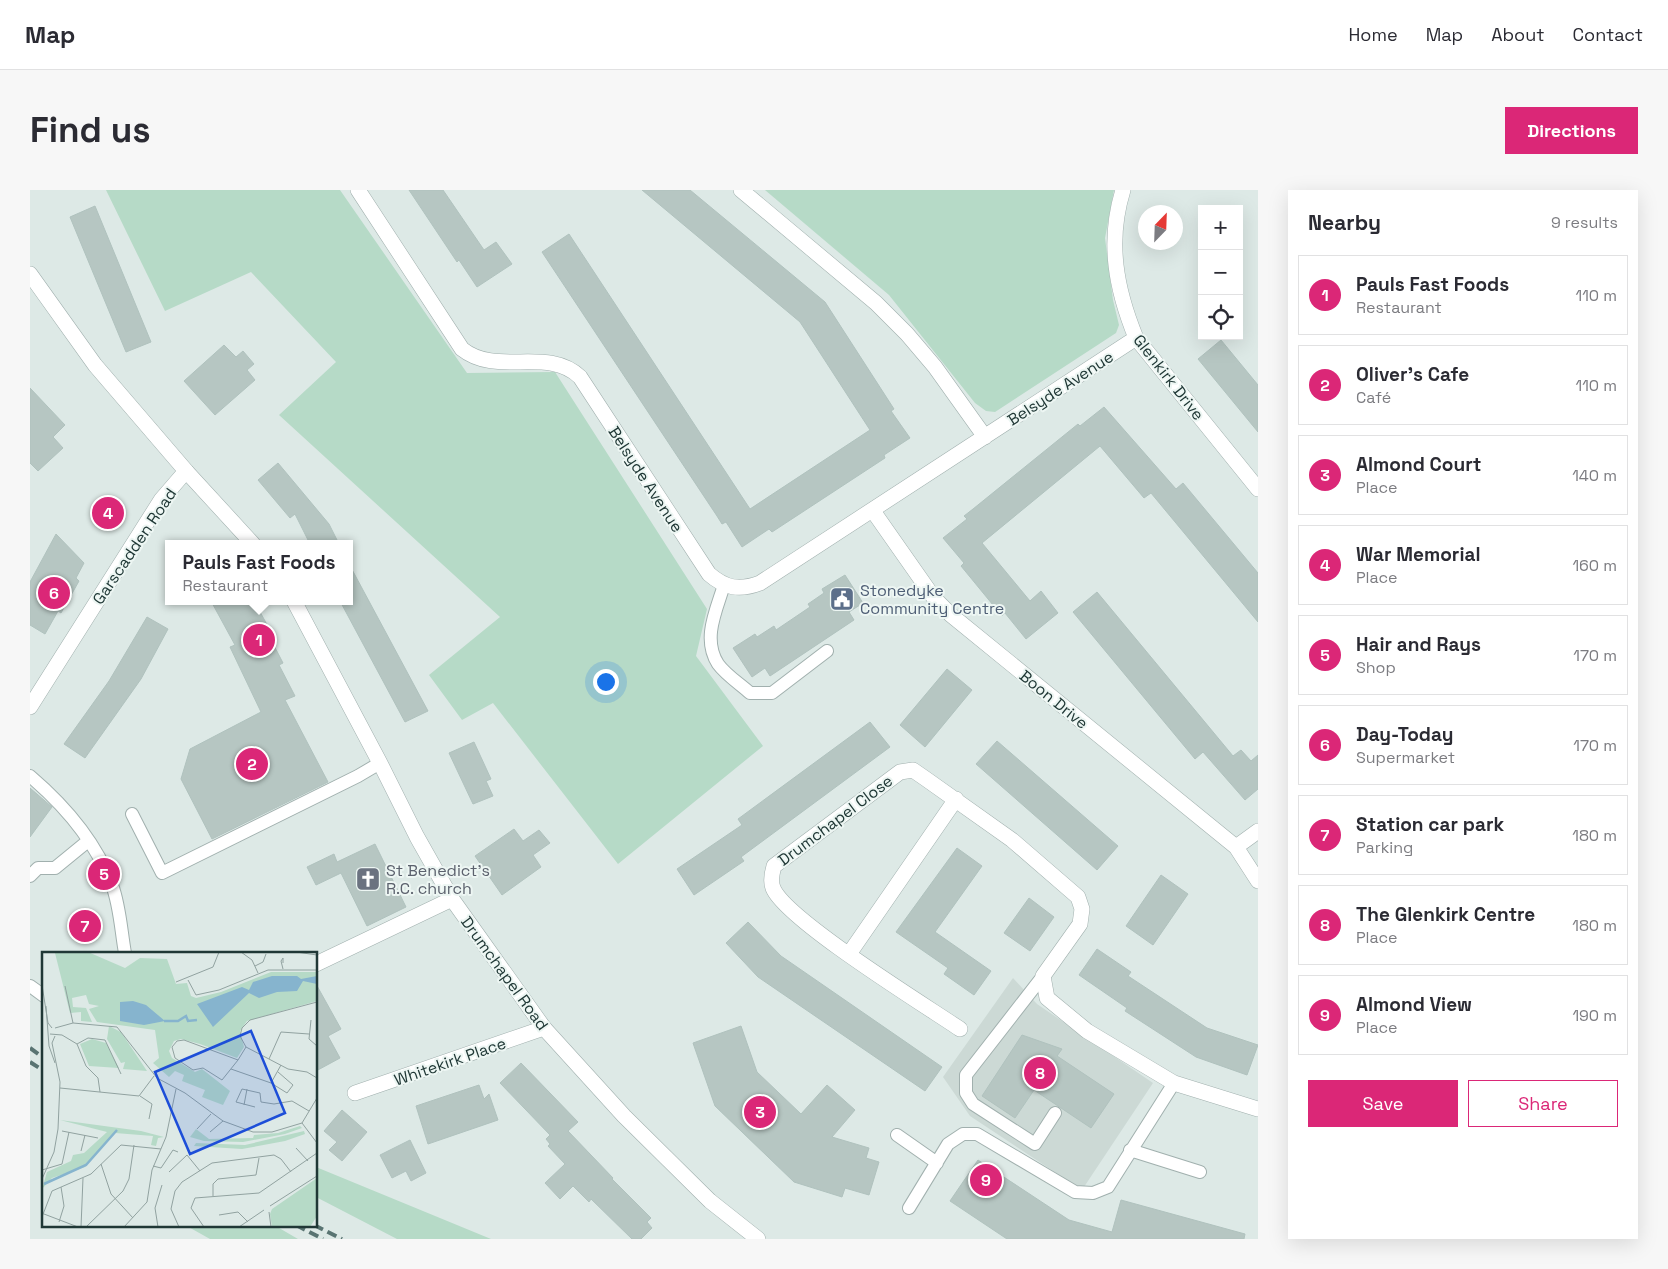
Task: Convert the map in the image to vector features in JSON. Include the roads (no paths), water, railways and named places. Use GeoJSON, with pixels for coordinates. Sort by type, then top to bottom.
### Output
{"type":"FeatureCollection","features":[{"type":"Feature","properties":{"kind":"street","name":"Belsyde Avenue"},"geometry":{"type":"LineString","coordinates":[[358,190],[462,349],[472,357],[485,362],[562,364],[580,377],[704,567],[724,585],[748,588],[760,583],[1136,338]]}},
{"type":"Feature","properties":{"kind":"street"},"geometry":{"type":"LineString","coordinates":[[741,190],[876,303],[907,334],[935,367],[985,437]]}},
{"type":"Feature","properties":{"kind":"street","name":"Glenkirk Drive"},"geometry":{"type":"LineString","coordinates":[[1123,190],[1115,224],[1115,267],[1125,311],[1136,338],[1258,489]]}},
{"type":"Feature","properties":{"kind":"street","name":"Garscadden Road"},"geometry":{"type":"LineString","coordinates":[[30,274],[95,365],[186,471],[161,500],[30,708]]}},
{"type":"Feature","properties":{"kind":"street"},"geometry":{"type":"LineString","coordinates":[[186,471],[249,540]]}},
{"type":"Feature","properties":{"kind":"street","name":"Boon Drive"},"geometry":{"type":"LineString","coordinates":[[873,511],[934,598],[951,615],[1236,847],[1258,880]]}},
{"type":"Feature","properties":{"kind":"street","name":"Drumchapel Road"},"geometry":{"type":"LineString","coordinates":[[296,605],[380,763],[416,837],[452,899],[544,1028],[624,1116],[697,1188],[758,1239]]}},
{"type":"Feature","properties":{"kind":"street","name":"Drumchapel Close"},"geometry":{"type":"LineString","coordinates":[[960,1029],[849,954],[793,911],[773,889],[771,874],[774,866],[900,772],[913,770],[956,799],[1012,840],[1078,897],[1082,909],[1080,924],[1043,976]]}},
{"type":"Feature","properties":{"kind":"street"},"geometry":{"type":"LineString","coordinates":[[849,954],[956,799]]}},
{"type":"Feature","properties":{"kind":"street"},"geometry":{"type":"LineString","coordinates":[[1236,847],[1258,831]]}},
{"type":"Feature","properties":{"kind":"street"},"geometry":{"type":"LineString","coordinates":[[318,963],[452,899]]}},
{"type":"Feature","properties":{"kind":"street"},"geometry":{"type":"LineString","coordinates":[[1043,976],[1047,998],[1087,1031],[1174,1083],[1258,1109]]}},
{"type":"Feature","properties":{"kind":"street","name":"Whitekirk Place"},"geometry":{"type":"LineString","coordinates":[[356,1093],[544,1028]]}},
{"type":"Feature","properties":{"kind":"lane"},"geometry":{"type":"LineString","coordinates":[[724,585],[710,627],[712,650],[719,665],[750,693],[772,693],[827,651]]}},
{"type":"Feature","properties":{"kind":"lane"},"geometry":{"type":"LineString","coordinates":[[132,814],[162,873],[358,776],[380,763]]}},
{"type":"Feature","properties":{"kind":"lane"},"geometry":{"type":"LineString","coordinates":[[30,776],[58,800],[88,841],[113,886],[125,952]]}},
{"type":"Feature","properties":{"kind":"lane"},"geometry":{"type":"LineString","coordinates":[[30,876],[38,868],[55,868],[88,841]]}},
{"type":"Feature","properties":{"kind":"lane"},"geometry":{"type":"LineString","coordinates":[[1043,976],[966,1076],[966,1093],[973,1104],[1035,1144],[1055,1113]]}},
{"type":"Feature","properties":{"kind":"lane"},"geometry":{"type":"LineString","coordinates":[[30,986],[42,995]]}},
{"type":"Feature","properties":{"kind":"lane"},"geometry":{"type":"LineString","coordinates":[[909,1208],[948,1144],[963,1134],[977,1134],[1075,1192],[1093,1193],[1108,1187],[1174,1083]]}},
{"type":"Feature","properties":{"kind":"lane"},"geometry":{"type":"LineString","coordinates":[[897,1135],[937,1163]]}},
{"type":"Feature","properties":{"kind":"lane"},"geometry":{"type":"LineString","coordinates":[[1130,1150],[1200,1172]]}},
{"type":"Feature","properties":{"kind":"railway"},"geometry":{"type":"LineString","coordinates":[[30,1048],[42,1057]]}},
{"type":"Feature","properties":{"kind":"railway"},"geometry":{"type":"LineString","coordinates":[[30,1062],[42,1070]]}},
{"type":"Feature","properties":{"kind":"railway"},"geometry":{"type":"LineString","coordinates":[[298,1226],[323,1239]]}},
{"type":"Feature","properties":{"kind":"railway"},"geometry":{"type":"LineString","coordinates":[[316,1226],[342,1239]]}},
{"type":"Feature","properties":{"kind":"place","name":"War Memorial"},"geometry":{"type":"Point","coordinates":[108,513]}},
{"type":"Feature","properties":{"kind":"place","name":"Day-Today"},"geometry":{"type":"Point","coordinates":[54,593]}},
{"type":"Feature","properties":{"kind":"place","name":"Stonedyke Community Centre"},"geometry":{"type":"Point","coordinates":[842,599]}},
{"type":"Feature","properties":{"kind":"place","name":"Pauls Fast Foods"},"geometry":{"type":"Point","coordinates":[259,640]}},
{"type":"Feature","properties":{"kind":"place","name":"Oliver's Cafe"},"geometry":{"type":"Point","coordinates":[252,764]}},
{"type":"Feature","properties":{"kind":"place","name":"Hair and Rays"},"geometry":{"type":"Point","coordinates":[104,874]}},
{"type":"Feature","properties":{"kind":"place","name":"St Benedict's R.C. church"},"geometry":{"type":"Point","coordinates":[368,879]}},
{"type":"Feature","properties":{"kind":"place","name":"Station car park"},"geometry":{"type":"Point","coordinates":[85,926]}},
{"type":"Feature","properties":{"kind":"place","name":"The Glenkirk Centre"},"geometry":{"type":"Point","coordinates":[1040,1073]}},
{"type":"Feature","properties":{"kind":"place","name":"Almond Court"},"geometry":{"type":"Point","coordinates":[760,1112]}},
{"type":"Feature","properties":{"kind":"place","name":"Almond View"},"geometry":{"type":"Point","coordinates":[986,1180]}}]}
